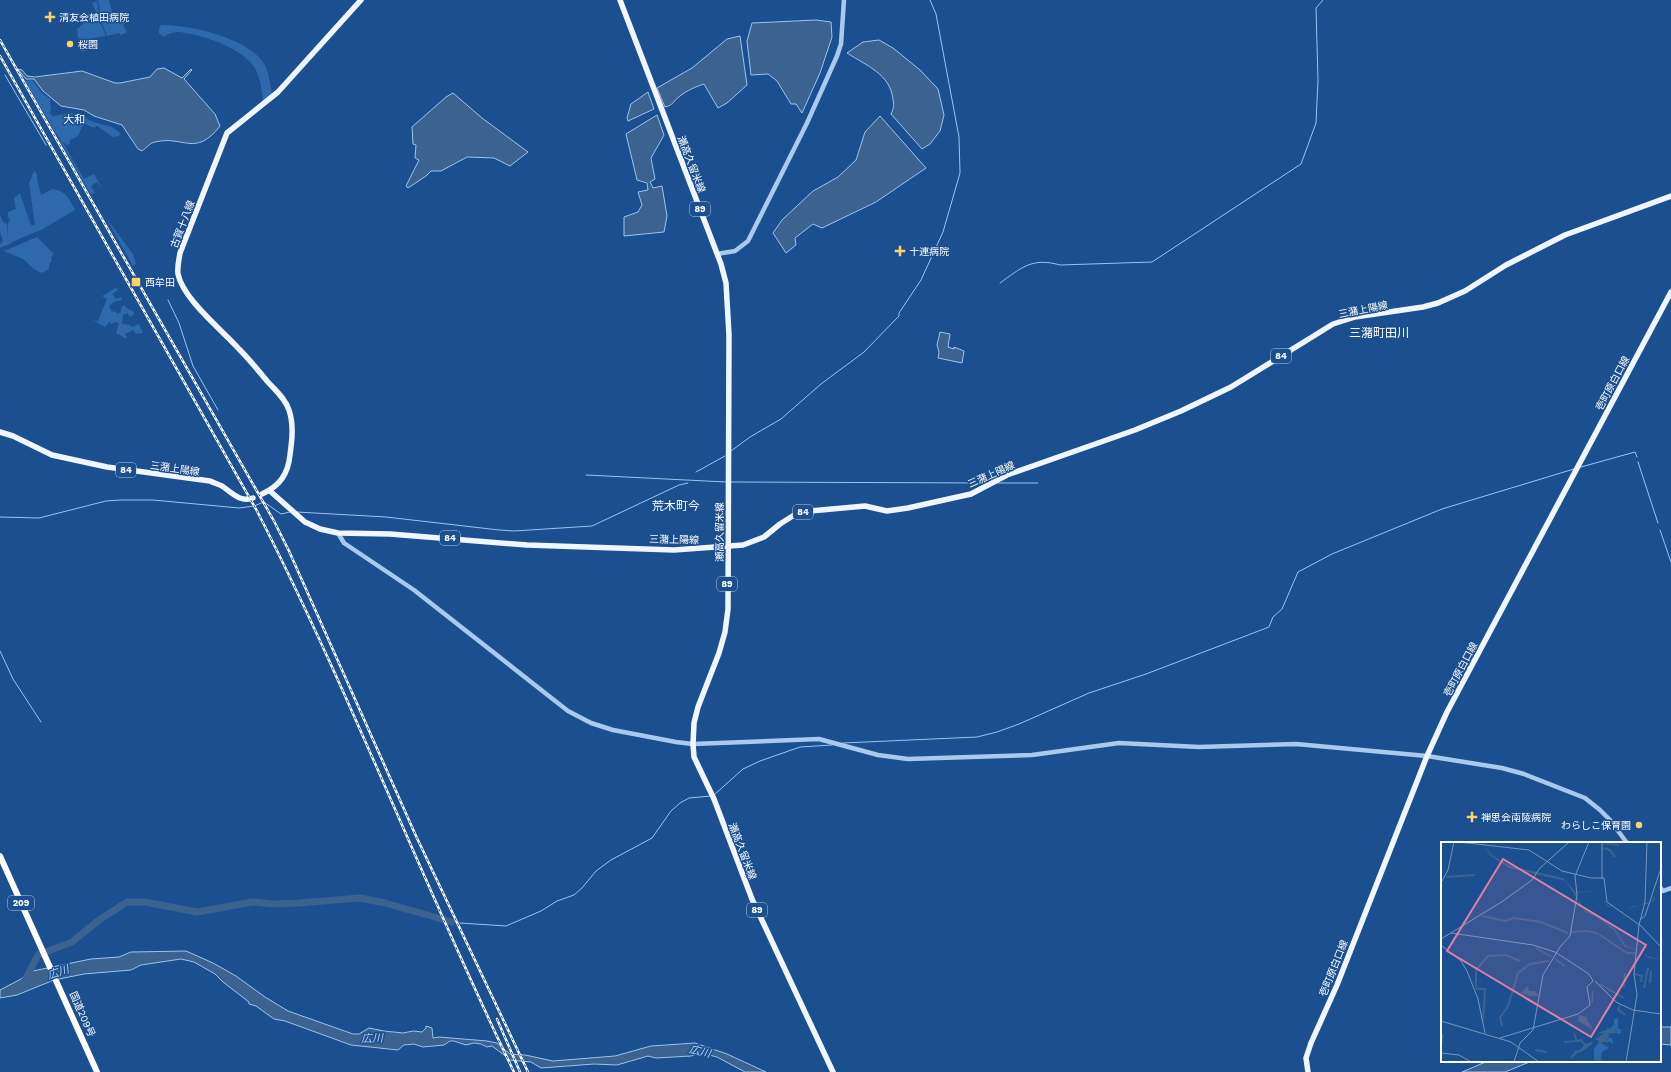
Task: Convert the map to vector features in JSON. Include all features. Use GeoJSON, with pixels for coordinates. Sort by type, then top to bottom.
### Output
{"type":"FeatureCollection","features":[{"type":"Feature","properties":{"kind":"highway","name":"国道209号"},"geometry":{"type":"LineString","coordinates":[[0,856],[98,1072]]}},
{"type":"Feature","properties":{"kind":"main road","name":"古賀十八線"},"geometry":{"type":"LineString","coordinates":[[270,491],[286,475],[289,467],[292,424],[288,408],[283,399],[244,353],[188,295],[178,274],[178,263],[180,253],[227,133],[278,92],[361,0]]}},
{"type":"Feature","properties":{"kind":"main road","name":"瀬高久留米線"},"geometry":{"type":"LineString","coordinates":[[620,0],[717,254],[726,283],[729,335],[727,622],[719,652],[698,707],[694,723],[694,757],[714,799],[752,899],[833,1072]]}},
{"type":"Feature","properties":{"kind":"main road","name":"三潴上陽線"},"geometry":{"type":"LineString","coordinates":[[270,491],[305,522],[320,530],[338,533],[406,535],[527,544],[680,550],[728,547],[754,542],[764,537],[799,512],[865,506],[887,511],[908,508],[971,494],[1007,475],[1135,430],[1181,411],[1231,387],[1333,324],[1355,318],[1423,307],[1438,303],[1465,291],[1506,265],[1565,235],[1671,196]]}},
{"type":"Feature","properties":{"kind":"main road","name":"壱町原白口線"},"geometry":{"type":"LineString","coordinates":[[1308,1072],[1306,1058],[1311,1043],[1337,985],[1427,756],[1447,712],[1671,292]]}},
{"type":"Feature","properties":{"kind":"main road","name":"三潴上陽線"},"geometry":{"type":"LineString","coordinates":[[0,432],[13,436],[52,455],[107,467],[210,481],[222,486],[238,498],[252,498]]}},
{"type":"Feature","properties":{"kind":"main road"},"geometry":{"type":"LineString","coordinates":[[262,494],[270,491]]}},
{"type":"Feature","properties":{"kind":"street"},"geometry":{"type":"LineString","coordinates":[[717,254],[735,251],[748,241],[807,123],[837,56],[841,44],[844,0]]}},
{"type":"Feature","properties":{"kind":"street"},"geometry":{"type":"LineString","coordinates":[[338,533],[344,543],[414,590],[568,711],[591,723],[613,730],[693,744],[819,739],[878,755],[931,760],[1032,755],[1119,742],[1199,747],[1296,744],[1427,756],[1502,768],[1524,774],[1585,798],[1606,815],[1626,842]]}},
{"type":"Feature","properties":{"kind":"street"},"geometry":{"type":"LineString","coordinates":[[1661,888],[1663,891],[1671,888]]}},
{"type":"Feature","properties":{"kind":"shaded area"},"geometry":{"type":"Polygon","coordinates":[[[98,0],[109,0],[113,16],[122,11],[128,22],[123,25],[127,32],[121,35],[119,33],[107,36],[102,23],[98,0]]]}},
{"type":"Feature","properties":{"kind":"shaded area"},"geometry":{"type":"Polygon","coordinates":[[[97,1],[100,21],[106,36],[93,38],[84,43],[85,51],[80,51],[77,29],[96,12],[92,3],[97,1]]]}},
{"type":"Feature","properties":{"kind":"shaded area"},"geometry":{"type":"Polygon","coordinates":[[[161,25],[187,27],[201,30],[230,39],[244,46],[255,53],[263,62],[268,73],[272,94],[263,103],[262,91],[256,70],[251,62],[243,55],[221,44],[197,35],[175,32],[163,37],[159,33],[159,28],[161,25]]]}},
{"type":"Feature","properties":{"kind":"shaded area"},"geometry":{"type":"Polygon","coordinates":[[[32,80],[41,92],[50,99],[51,110],[49,113],[53,116],[71,113],[81,115],[93,122],[112,127],[120,133],[119,136],[113,137],[97,126],[94,128],[85,124],[78,136],[70,140],[70,144],[67,145],[62,141],[84,179],[94,174],[101,187],[97,182],[91,186],[95,193],[91,195],[60,141],[61,140],[25,81],[32,80]]]}},
{"type":"Feature","properties":{"kind":"shaded area"},"geometry":{"type":"Polygon","coordinates":[[[34,171],[37,174],[41,195],[52,189],[61,191],[69,199],[75,210],[43,229],[12,242],[10,240],[12,243],[0,248],[0,244],[3,241],[0,232],[0,214],[3,222],[7,224],[7,238],[10,219],[8,218],[8,212],[16,209],[14,198],[20,193],[31,225],[35,225],[29,183],[34,171]]]}},
{"type":"Feature","properties":{"kind":"shaded area"},"geometry":{"type":"Polygon","coordinates":[[[106,218],[133,254],[136,264],[133,266],[106,218]]]}},
{"type":"Feature","properties":{"kind":"shaded area"},"geometry":{"type":"Polygon","coordinates":[[[37,237],[54,254],[51,258],[52,260],[49,265],[49,269],[42,273],[34,269],[23,259],[4,251],[37,237]]]}},
{"type":"Feature","properties":{"kind":"shaded area"},"geometry":{"type":"Polygon","coordinates":[[[116,288],[118,290],[112,294],[116,299],[121,297],[122,300],[114,302],[109,306],[112,312],[114,311],[118,314],[124,305],[126,308],[133,311],[135,314],[130,317],[127,313],[123,315],[122,324],[130,325],[132,327],[139,324],[143,333],[136,334],[133,330],[125,334],[127,338],[125,338],[116,333],[119,324],[116,322],[111,324],[109,322],[105,327],[93,320],[98,321],[107,299],[102,296],[116,288]]]}},
{"type":"Feature","properties":{"kind":"water"},"geometry":{"type":"Polygon","coordinates":[[[816,20],[831,22],[832,37],[820,73],[802,113],[796,104],[791,104],[777,81],[768,74],[751,75],[747,41],[752,23],[816,20]]]}},
{"type":"Feature","properties":{"kind":"water"},"geometry":{"type":"Polygon","coordinates":[[[740,36],[747,85],[727,103],[718,108],[704,84],[686,92],[672,104],[665,107],[657,88],[692,68],[727,39],[740,36]]]}},
{"type":"Feature","properties":{"kind":"water"},"geometry":{"type":"Polygon","coordinates":[[[879,40],[893,48],[920,70],[938,89],[944,115],[940,131],[930,144],[922,149],[891,114],[894,105],[891,90],[887,83],[870,67],[847,53],[863,42],[879,40]]]}},
{"type":"Feature","properties":{"kind":"water"},"geometry":{"type":"Polygon","coordinates":[[[164,68],[182,78],[191,69],[192,70],[184,79],[215,114],[220,126],[211,136],[203,141],[196,143],[174,141],[155,142],[150,144],[142,151],[138,149],[122,125],[94,116],[84,110],[61,106],[43,91],[34,79],[26,79],[18,69],[22,70],[27,76],[35,77],[82,71],[115,83],[120,83],[150,77],[157,69],[164,68]]]}},
{"type":"Feature","properties":{"kind":"water"},"geometry":{"type":"Polygon","coordinates":[[[648,92],[654,109],[628,121],[627,118],[631,104],[648,92]]]}},
{"type":"Feature","properties":{"kind":"water"},"geometry":{"type":"Polygon","coordinates":[[[453,93],[482,118],[528,152],[510,166],[494,158],[467,157],[441,171],[431,171],[408,188],[406,186],[419,160],[415,158],[416,145],[413,144],[412,127],[446,97],[453,93]]]}},
{"type":"Feature","properties":{"kind":"water"},"geometry":{"type":"Polygon","coordinates":[[[657,115],[664,135],[651,158],[655,179],[650,182],[653,188],[662,186],[667,216],[664,232],[624,236],[624,217],[638,212],[642,205],[638,192],[648,190],[647,183],[637,180],[626,134],[657,115]]]}},
{"type":"Feature","properties":{"kind":"water"},"geometry":{"type":"Polygon","coordinates":[[[880,116],[926,168],[876,202],[822,228],[813,224],[795,238],[796,245],[786,253],[773,233],[782,220],[813,191],[838,177],[856,160],[865,132],[880,116]]]}},
{"type":"Feature","properties":{"kind":"water"},"geometry":{"type":"Polygon","coordinates":[[[940,332],[950,334],[948,347],[954,349],[954,347],[964,351],[962,363],[938,358],[939,352],[937,345],[940,332]]]}},
{"type":"Feature","properties":{"kind":"water","name":"広川"},"geometry":{"type":"Polygon","coordinates":[[[186,951],[213,963],[236,976],[265,997],[288,1011],[353,1034],[359,1034],[369,1028],[403,1033],[413,1031],[422,1032],[426,1026],[432,1028],[433,1038],[439,1037],[487,1041],[497,1043],[510,1054],[525,1055],[553,1061],[615,1056],[651,1046],[695,1043],[727,1054],[766,1072],[745,1072],[717,1057],[701,1053],[691,1056],[656,1058],[648,1056],[617,1065],[594,1064],[541,1068],[531,1062],[509,1060],[492,1046],[487,1047],[474,1043],[466,1045],[450,1041],[444,1045],[423,1047],[414,1044],[404,1045],[398,1050],[351,1045],[285,1021],[274,1019],[256,1006],[249,1004],[249,1002],[215,974],[194,962],[181,959],[141,965],[131,970],[84,974],[54,980],[17,995],[0,998],[0,990],[21,979],[28,972],[91,959],[119,957],[131,952],[186,951]]]}},
{"type":"Feature","properties":{"kind":"water"},"geometry":{"type":"Polygon","coordinates":[[[1661,1027],[1671,1027],[1671,1045],[1661,1044],[1661,1027]]]}},
{"type":"Feature","properties":{"kind":"water"},"geometry":{"type":"Polygon","coordinates":[[[1486,1062],[1530,1062],[1505,1072],[1462,1072],[1486,1062]]]}},
{"type":"Feature","properties":{"kind":"waterway"},"geometry":{"type":"LineString","coordinates":[[731,451],[750,437],[781,419],[821,384],[864,352],[899,316],[899,313],[921,280],[943,232],[960,173],[959,137],[936,14],[930,0]]}},
{"type":"Feature","properties":{"kind":"waterway"},"geometry":{"type":"LineString","coordinates":[[1000,283],[1027,265],[1034,263],[1042,262],[1060,265],[1152,262],[1301,164],[1316,123],[1318,80],[1316,8],[1323,0]]}},
{"type":"Feature","properties":{"kind":"waterway"},"geometry":{"type":"LineString","coordinates":[[5,75],[46,145]]}},
{"type":"Feature","properties":{"kind":"waterway"},"geometry":{"type":"LineString","coordinates":[[168,300],[179,323],[193,366],[218,410]]}},
{"type":"Feature","properties":{"kind":"waterway"},"geometry":{"type":"LineString","coordinates":[[1581,467],[1635,452],[1637,457]]}},
{"type":"Feature","properties":{"kind":"waterway"},"geometry":{"type":"LineString","coordinates":[[696,472],[725,456]]}},
{"type":"Feature","properties":{"kind":"waterway"},"geometry":{"type":"LineString","coordinates":[[1638,462],[1658,523]]}},
{"type":"Feature","properties":{"kind":"waterway"},"geometry":{"type":"LineString","coordinates":[[843,743],[977,737],[1019,724],[1089,693],[1146,674],[1269,627],[1273,617],[1282,609],[1298,572],[1332,554],[1442,509],[1574,469]]}},
{"type":"Feature","properties":{"kind":"waterway"},"geometry":{"type":"LineString","coordinates":[[586,475],[726,482]]}},
{"type":"Feature","properties":{"kind":"waterway"},"geometry":{"type":"LineString","coordinates":[[731,482],[986,483]]}},
{"type":"Feature","properties":{"kind":"waterway"},"geometry":{"type":"LineString","coordinates":[[297,512],[386,517],[514,531],[592,526],[679,485],[688,483]]}},
{"type":"Feature","properties":{"kind":"waterway"},"geometry":{"type":"LineString","coordinates":[[997,483],[1038,483]]}},
{"type":"Feature","properties":{"kind":"waterway"},"geometry":{"type":"LineString","coordinates":[[0,517],[39,518],[106,501],[121,500],[153,500],[239,508],[254,506],[264,502],[281,514],[290,512]]}},
{"type":"Feature","properties":{"kind":"waterway"},"geometry":{"type":"LineString","coordinates":[[1660,530],[1671,562]]}},
{"type":"Feature","properties":{"kind":"waterway"},"geometry":{"type":"LineString","coordinates":[[0,651],[13,679],[41,722]]}},
{"type":"Feature","properties":{"kind":"waterway"},"geometry":{"type":"LineString","coordinates":[[714,795],[743,769],[760,761],[800,747],[832,745]]}},
{"type":"Feature","properties":{"kind":"waterway"},"geometry":{"type":"LineString","coordinates":[[460,923],[506,926],[541,911],[557,901],[574,895],[596,871],[611,860],[652,838],[671,811],[680,803],[689,798],[711,796]]}},
{"type":"Feature","properties":{"kind":"waterway"},"geometry":{"type":"LineString","coordinates":[[25,980],[38,955],[72,942],[99,920],[127,902],[145,902],[197,912],[253,902],[274,904],[360,898],[385,903],[452,922]]}},
{"type":"Feature","properties":{"kind":"railway"},"geometry":{"type":"LineString","coordinates":[[0,40],[274,521],[289,551],[416,836],[528,1072]]}},
{"type":"Feature","properties":{"kind":"railway"},"geometry":{"type":"LineString","coordinates":[[0,56],[257,511],[324,650],[449,932],[514,1072]]}},
{"type":"Feature","properties":{"kind":"railway"},"geometry":{"type":"LineString","coordinates":[[497,1019],[520,1072]]}},
{"type":"Feature","properties":{"kind":"place","name":"清友会植田病院"},"geometry":{"type":"Point","coordinates":[50,17]}},
{"type":"Feature","properties":{"kind":"place","name":"桜園"},"geometry":{"type":"Point","coordinates":[70,44]}},
{"type":"Feature","properties":{"kind":"place","name":"十連病院"},"geometry":{"type":"Point","coordinates":[900,251]}},
{"type":"Feature","properties":{"kind":"place","name":"西牟田"},"geometry":{"type":"Point","coordinates":[136,282]}},
{"type":"Feature","properties":{"kind":"place","name":"禅思会南陵病院"},"geometry":{"type":"Point","coordinates":[1472,817]}},
{"type":"Feature","properties":{"kind":"place","name":"わらしこ保育園"},"geometry":{"type":"Point","coordinates":[1639,825]}},
{"type":"Feature","properties":{"kind":"district","name":"大和"},"geometry":{"type":"Point","coordinates":[74,119]}},
{"type":"Feature","properties":{"kind":"district","name":"三潴町田川"},"geometry":{"type":"Point","coordinates":[1379,333]}},
{"type":"Feature","properties":{"kind":"district","name":"荒木町今"},"geometry":{"type":"Point","coordinates":[676,506]}}]}
